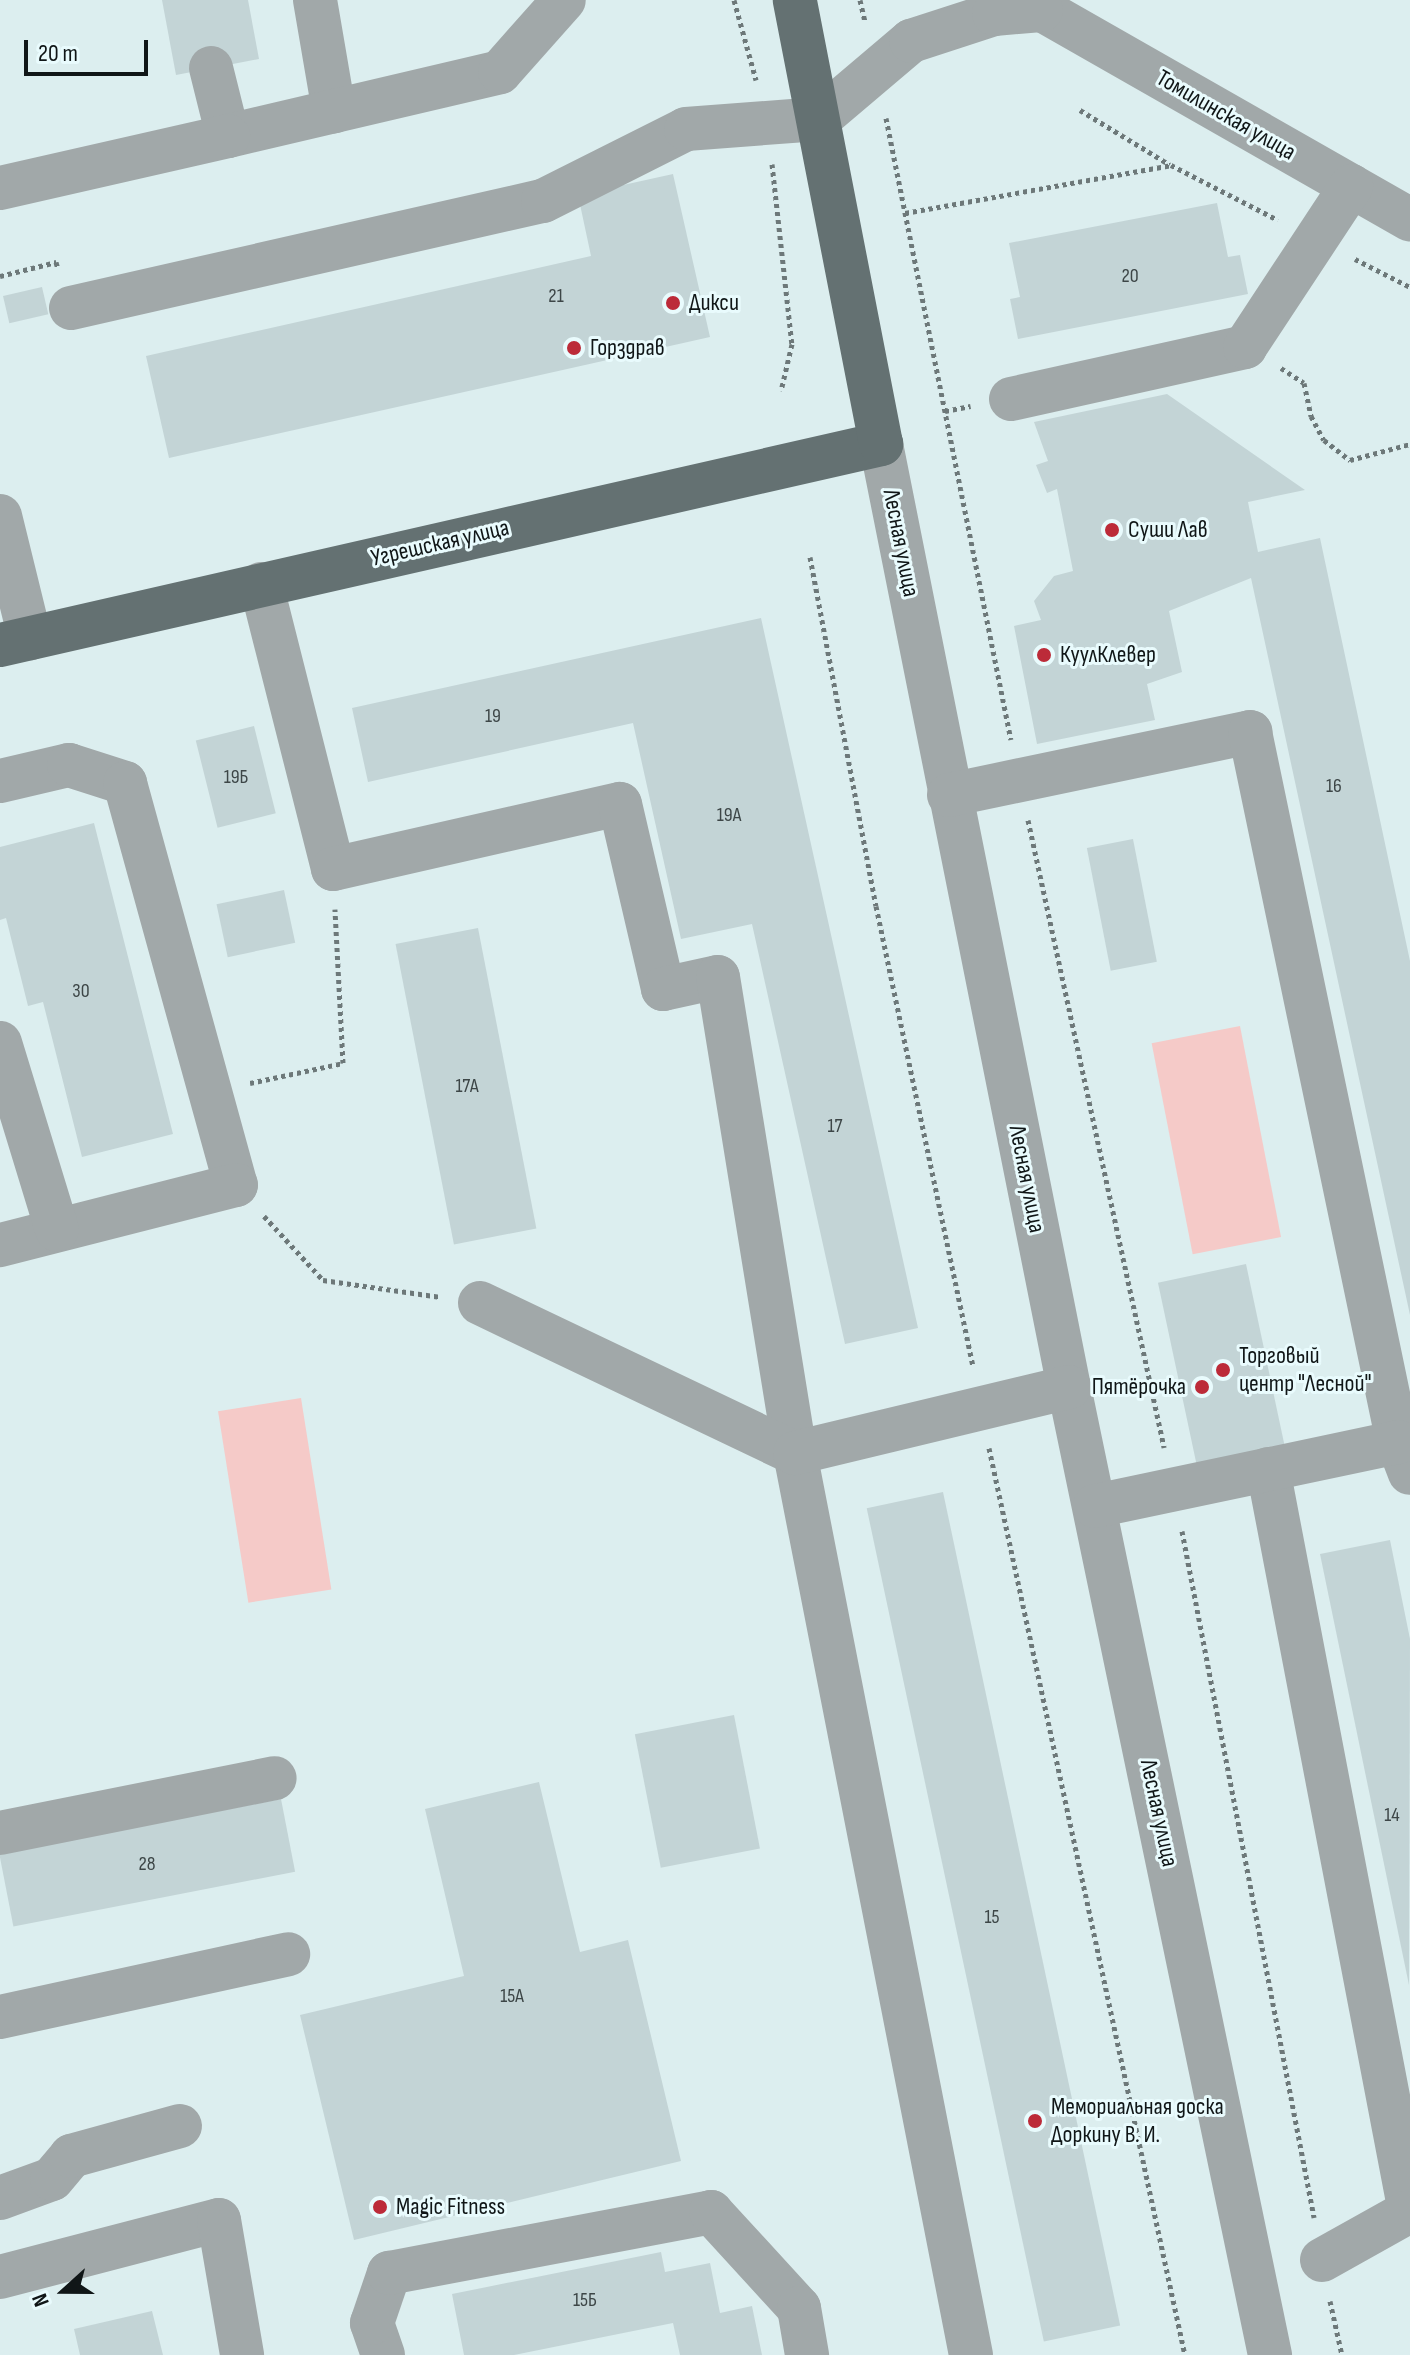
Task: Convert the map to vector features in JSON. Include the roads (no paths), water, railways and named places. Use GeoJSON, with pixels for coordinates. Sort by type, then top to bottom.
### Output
{"type":"FeatureCollection","features":[{"type":"Feature","properties":{"kind":"main road","name":"Лесная улица"},"geometry":{"type":"LineString","coordinates":[[795,0],[881,444]]}},
{"type":"Feature","properties":{"kind":"main road","name":"Угрешская улица"},"geometry":{"type":"LineString","coordinates":[[15,641],[881,444]]}},
{"type":"Feature","properties":{"kind":"street"},"geometry":{"type":"LineString","coordinates":[[315,0],[334,111]]}},
{"type":"Feature","properties":{"kind":"street"},"geometry":{"type":"LineString","coordinates":[[0,188],[500,72],[564,0]]}},
{"type":"Feature","properties":{"kind":"street","name":"Томилинская улица"},"geometry":{"type":"LineString","coordinates":[[819,119],[875,68],[911,41],[994,14],[1051,8],[1410,220]]}},
{"type":"Feature","properties":{"kind":"street"},"geometry":{"type":"LineString","coordinates":[[211,68],[228,136]]}},
{"type":"Feature","properties":{"kind":"street"},"geometry":{"type":"LineString","coordinates":[[71,308],[543,201],[686,129],[819,119]]}},
{"type":"Feature","properties":{"kind":"street"},"geometry":{"type":"LineString","coordinates":[[1011,399],[1245,347],[1351,186]]}},
{"type":"Feature","properties":{"kind":"street","name":"Лесная улица"},"geometry":{"type":"LineString","coordinates":[[881,444],[1069,1387],[1270,2355]]}},
{"type":"Feature","properties":{"kind":"street"},"geometry":{"type":"LineString","coordinates":[[0,516],[15,641]]}},
{"type":"Feature","properties":{"kind":"street"},"geometry":{"type":"LineString","coordinates":[[261,584],[333,869],[620,804],[663,989],[718,977],[795,1453],[971,2355]]}},
{"type":"Feature","properties":{"kind":"street"},"geometry":{"type":"LineString","coordinates":[[949,795],[1250,732],[1404,1458],[1268,1469],[1095,1506]]}},
{"type":"Feature","properties":{"kind":"street"},"geometry":{"type":"LineString","coordinates":[[0,781],[69,765],[125,783],[236,1185],[0,1245]]}},
{"type":"Feature","properties":{"kind":"street"},"geometry":{"type":"LineString","coordinates":[[0,1043],[57,1230]]}},
{"type":"Feature","properties":{"kind":"street"},"geometry":{"type":"LineString","coordinates":[[480,1303],[795,1453],[979,1406],[1069,1387]]}},
{"type":"Feature","properties":{"kind":"street"},"geometry":{"type":"LineString","coordinates":[[1268,1469],[1409,2212],[1322,2260]]}},
{"type":"Feature","properties":{"kind":"street"},"geometry":{"type":"LineString","coordinates":[[0,1833],[275,1778]]}},
{"type":"Feature","properties":{"kind":"street"},"geometry":{"type":"LineString","coordinates":[[0,2017],[288,1954]]}},
{"type":"Feature","properties":{"kind":"street"},"geometry":{"type":"LineString","coordinates":[[0,2198],[52,2179],[71,2156],[180,2126]]}},
{"type":"Feature","properties":{"kind":"street"},"geometry":{"type":"LineString","coordinates":[[383,2355],[372,2323],[389,2273],[711,2212],[799,2308],[807,2355]]}},
{"type":"Feature","properties":{"kind":"street"},"geometry":{"type":"LineString","coordinates":[[0,2277],[219,2220],[242,2355]]}},
{"type":"Feature","properties":{"kind":"place","name":"Дикси"},"geometry":{"type":"Point","coordinates":[673,303]}},
{"type":"Feature","properties":{"kind":"place","name":"Горздрав"},"geometry":{"type":"Point","coordinates":[574,348]}},
{"type":"Feature","properties":{"kind":"place","name":"Суши Лав"},"geometry":{"type":"Point","coordinates":[1112,530]}},
{"type":"Feature","properties":{"kind":"place","name":"КуулКлевер"},"geometry":{"type":"Point","coordinates":[1044,655]}},
{"type":"Feature","properties":{"kind":"place","name":"Торговый центр \"Лесной\""},"geometry":{"type":"Point","coordinates":[1223,1370]}},
{"type":"Feature","properties":{"kind":"place","name":"Пятёрочка"},"geometry":{"type":"Point","coordinates":[1202,1387]}},
{"type":"Feature","properties":{"kind":"place","name":"Мемориальная доска Доркину В. И."},"geometry":{"type":"Point","coordinates":[1035,2121]}},
{"type":"Feature","properties":{"kind":"place","name":"Magic Fitness"},"geometry":{"type":"Point","coordinates":[380,2207]}}]}
